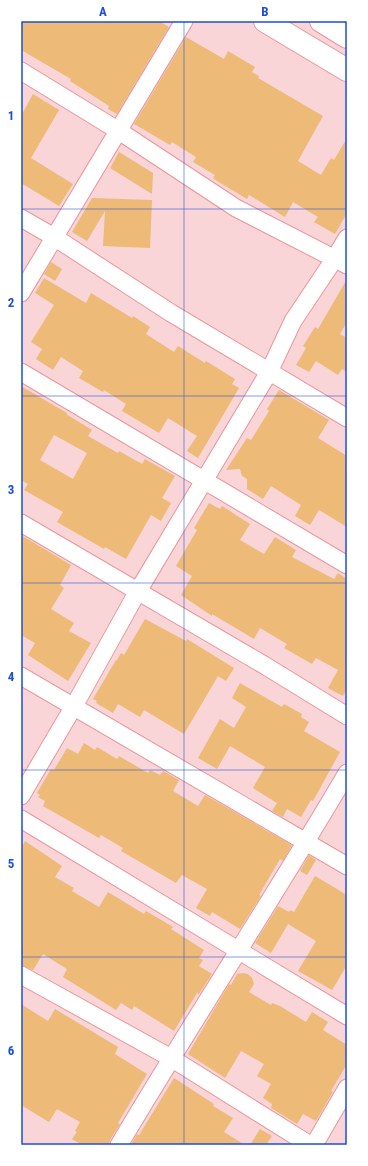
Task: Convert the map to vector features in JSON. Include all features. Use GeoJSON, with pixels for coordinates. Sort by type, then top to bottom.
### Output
{"type":"FeatureCollection","features":[{"type":"Feature","properties":{"kind":"main road"},"geometry":{"type":"LineString","coordinates":[[265,21],[347,70]]}},
{"type":"Feature","properties":{"kind":"main road"},"geometry":{"type":"LineString","coordinates":[[321,21],[347,37]]}},
{"type":"Feature","properties":{"kind":"street"},"geometry":{"type":"LineString","coordinates":[[21,293],[184,21]]}},
{"type":"Feature","properties":{"kind":"street"},"geometry":{"type":"LineString","coordinates":[[21,71],[119,131],[236,208],[341,261]]}},
{"type":"Feature","properties":{"kind":"street"},"geometry":{"type":"LineString","coordinates":[[21,218],[54,237],[171,313],[347,418]]}},
{"type":"Feature","properties":{"kind":"street"},"geometry":{"type":"LineString","coordinates":[[21,796],[74,706],[138,591],[269,372],[293,321],[341,261],[347,238]]}},
{"type":"Feature","properties":{"kind":"street"},"geometry":{"type":"LineString","coordinates":[[21,372],[347,565]]}},
{"type":"Feature","properties":{"kind":"street"},"geometry":{"type":"LineString","coordinates":[[21,523],[264,665],[347,716]]}},
{"type":"Feature","properties":{"kind":"street"},"geometry":{"type":"LineString","coordinates":[[21,676],[347,866]]}},
{"type":"Feature","properties":{"kind":"street"},"geometry":{"type":"LineString","coordinates":[[119,1145],[171,1058],[307,842],[347,773]]}},
{"type":"Feature","properties":{"kind":"street"},"geometry":{"type":"LineString","coordinates":[[21,818],[347,1016]]}},
{"type":"Feature","properties":{"kind":"street"},"geometry":{"type":"LineString","coordinates":[[21,975],[171,1058],[310,1145]]}},
{"type":"Feature","properties":{"kind":"street"},"geometry":{"type":"LineString","coordinates":[[314,1145],[347,1088]]}},
{"type":"Feature","properties":{"kind":"building"},"geometry":{"type":"Polygon","coordinates":[[[21,21],[159,21],[169,27],[117,114],[108,109],[109,106],[70,81],[71,79],[21,50],[21,21]]]}},
{"type":"Feature","properties":{"kind":"building"},"geometry":{"type":"Polygon","coordinates":[[[186,37],[224,59],[228,51],[255,67],[252,72],[259,76],[258,78],[323,116],[298,161],[321,175],[331,158],[334,160],[347,138],[347,213],[335,234],[314,222],[318,217],[293,202],[285,217],[249,195],[247,199],[217,181],[213,178],[215,175],[193,162],[196,157],[172,142],[170,145],[134,124],[186,37]]]}},
{"type":"Feature","properties":{"kind":"building"},"geometry":{"type":"Polygon","coordinates":[[[33,94],[59,110],[31,158],[73,184],[59,206],[21,183],[21,116],[33,94]]]}},
{"type":"Feature","properties":{"kind":"building"},"geometry":{"type":"Polygon","coordinates":[[[119,152],[153,173],[152,194],[110,168],[119,152]]]}},
{"type":"Feature","properties":{"kind":"building"},"geometry":{"type":"Polygon","coordinates":[[[92,198],[152,200],[150,248],[103,246],[105,211],[87,241],[72,232],[92,198]]]}},
{"type":"Feature","properties":{"kind":"building"},"geometry":{"type":"Polygon","coordinates":[[[51,262],[62,269],[55,281],[44,274],[51,262]]]}},
{"type":"Feature","properties":{"kind":"building"},"geometry":{"type":"Polygon","coordinates":[[[44,278],[86,303],[91,293],[150,327],[146,334],[174,352],[178,346],[235,379],[232,384],[239,388],[198,458],[187,451],[197,436],[168,418],[159,433],[122,411],[126,404],[104,390],[103,392],[79,378],[83,371],[61,357],[53,370],[36,359],[42,349],[31,342],[54,305],[35,293],[44,278]]]}},
{"type":"Feature","properties":{"kind":"building"},"geometry":{"type":"Polygon","coordinates":[[[347,279],[347,322],[340,334],[347,338],[347,372],[342,369],[338,375],[316,361],[309,372],[296,365],[306,348],[303,346],[315,327],[318,329],[347,279]]]}},
{"type":"Feature","properties":{"kind":"building"},"geometry":{"type":"Polygon","coordinates":[[[21,386],[67,413],[66,414],[92,430],[88,436],[118,453],[119,451],[142,464],[145,459],[175,476],[162,498],[171,503],[161,521],[151,515],[126,559],[105,547],[104,549],[57,522],[63,512],[24,490],[28,484],[21,480],[21,386]],[[54,435],[40,460],[73,479],[87,453],[54,435]]]}},
{"type":"Feature","properties":{"kind":"building"},"geometry":{"type":"Polygon","coordinates":[[[279,390],[329,420],[318,438],[347,456],[347,527],[319,510],[310,525],[295,516],[301,505],[271,486],[263,499],[247,489],[247,479],[242,476],[240,469],[226,470],[247,438],[251,440],[269,411],[267,409],[279,390]]]}},
{"type":"Feature","properties":{"kind":"building"},"geometry":{"type":"Polygon","coordinates":[[[209,503],[220,509],[222,506],[250,524],[240,540],[264,554],[275,537],[296,550],[292,557],[334,579],[338,573],[347,579],[347,689],[343,696],[328,688],[338,670],[316,658],[312,664],[284,648],[287,644],[260,628],[254,639],[212,614],[212,616],[181,595],[192,576],[176,566],[197,530],[194,528],[209,503]]]}},
{"type":"Feature","properties":{"kind":"building"},"geometry":{"type":"Polygon","coordinates":[[[21,535],[71,565],[60,585],[64,588],[51,609],[74,623],[69,631],[91,643],[68,681],[28,655],[35,643],[21,635],[21,535]]]}},
{"type":"Feature","properties":{"kind":"building"},"geometry":{"type":"Polygon","coordinates":[[[145,619],[186,641],[187,639],[234,668],[226,681],[218,676],[184,734],[144,710],[140,717],[118,704],[113,713],[96,703],[97,701],[93,699],[116,660],[121,653],[124,655],[145,619]]]}},
{"type":"Feature","properties":{"kind":"building"},"geometry":{"type":"Polygon","coordinates":[[[240,683],[282,707],[284,704],[302,714],[301,717],[309,722],[304,731],[340,752],[313,801],[311,800],[301,817],[287,809],[283,817],[272,811],[277,803],[253,788],[265,767],[230,746],[217,769],[198,758],[220,719],[234,728],[246,707],[232,698],[240,683]]]}},
{"type":"Feature","properties":{"kind":"building"},"geometry":{"type":"Polygon","coordinates":[[[84,743],[95,750],[97,747],[117,759],[119,756],[148,773],[150,770],[160,775],[163,771],[179,780],[173,791],[198,806],[205,795],[292,845],[283,861],[280,859],[259,895],[261,896],[240,929],[212,912],[210,916],[196,908],[207,889],[182,875],[176,883],[121,851],[123,848],[101,835],[99,838],[43,806],[45,801],[38,797],[40,795],[37,793],[51,769],[54,770],[67,748],[78,754],[84,743]]]}},
{"type":"Feature","properties":{"kind":"building"},"geometry":{"type":"Polygon","coordinates":[[[25,841],[62,866],[55,877],[74,888],[72,891],[99,907],[108,892],[144,914],[146,911],[173,927],[171,929],[204,950],[199,958],[203,960],[199,966],[212,974],[199,994],[197,993],[174,1031],[134,1006],[132,1010],[121,1003],[116,1010],[63,977],[67,969],[43,954],[33,970],[21,965],[21,849],[25,841]]]}},
{"type":"Feature","properties":{"kind":"building"},"geometry":{"type":"Polygon","coordinates":[[[309,855],[316,860],[307,875],[300,871],[309,855]]]}},
{"type":"Feature","properties":{"kind":"building"},"geometry":{"type":"Polygon","coordinates":[[[315,876],[347,895],[347,965],[332,990],[298,971],[316,941],[288,924],[271,953],[255,943],[278,906],[289,912],[290,910],[294,912],[315,876]]]}},
{"type":"Feature","properties":{"kind":"building"},"geometry":{"type":"Polygon","coordinates":[[[237,974],[248,974],[252,978],[254,984],[249,992],[271,1005],[272,1003],[280,1006],[306,1022],[312,1012],[328,1022],[323,1030],[347,1045],[347,1064],[316,1121],[303,1114],[297,1124],[271,1108],[272,1104],[263,1098],[271,1084],[257,1076],[264,1064],[241,1051],[225,1078],[188,1054],[229,984],[231,985],[237,974]]]}},
{"type":"Feature","properties":{"kind":"building"},"geometry":{"type":"Polygon","coordinates":[[[21,1004],[48,1021],[55,1009],[118,1047],[115,1054],[147,1074],[118,1123],[120,1124],[110,1140],[109,1145],[82,1145],[72,1139],[77,1132],[75,1131],[80,1122],[57,1109],[49,1122],[21,1105],[21,1004]]]}},
{"type":"Feature","properties":{"kind":"building"},"geometry":{"type":"Polygon","coordinates":[[[174,1078],[214,1104],[213,1106],[233,1118],[224,1132],[245,1145],[131,1145],[137,1134],[139,1135],[174,1078]]]}},
{"type":"Feature","properties":{"kind":"building"},"geometry":{"type":"Polygon","coordinates":[[[260,1129],[272,1136],[266,1145],[250,1145],[260,1129]]]}}]}
